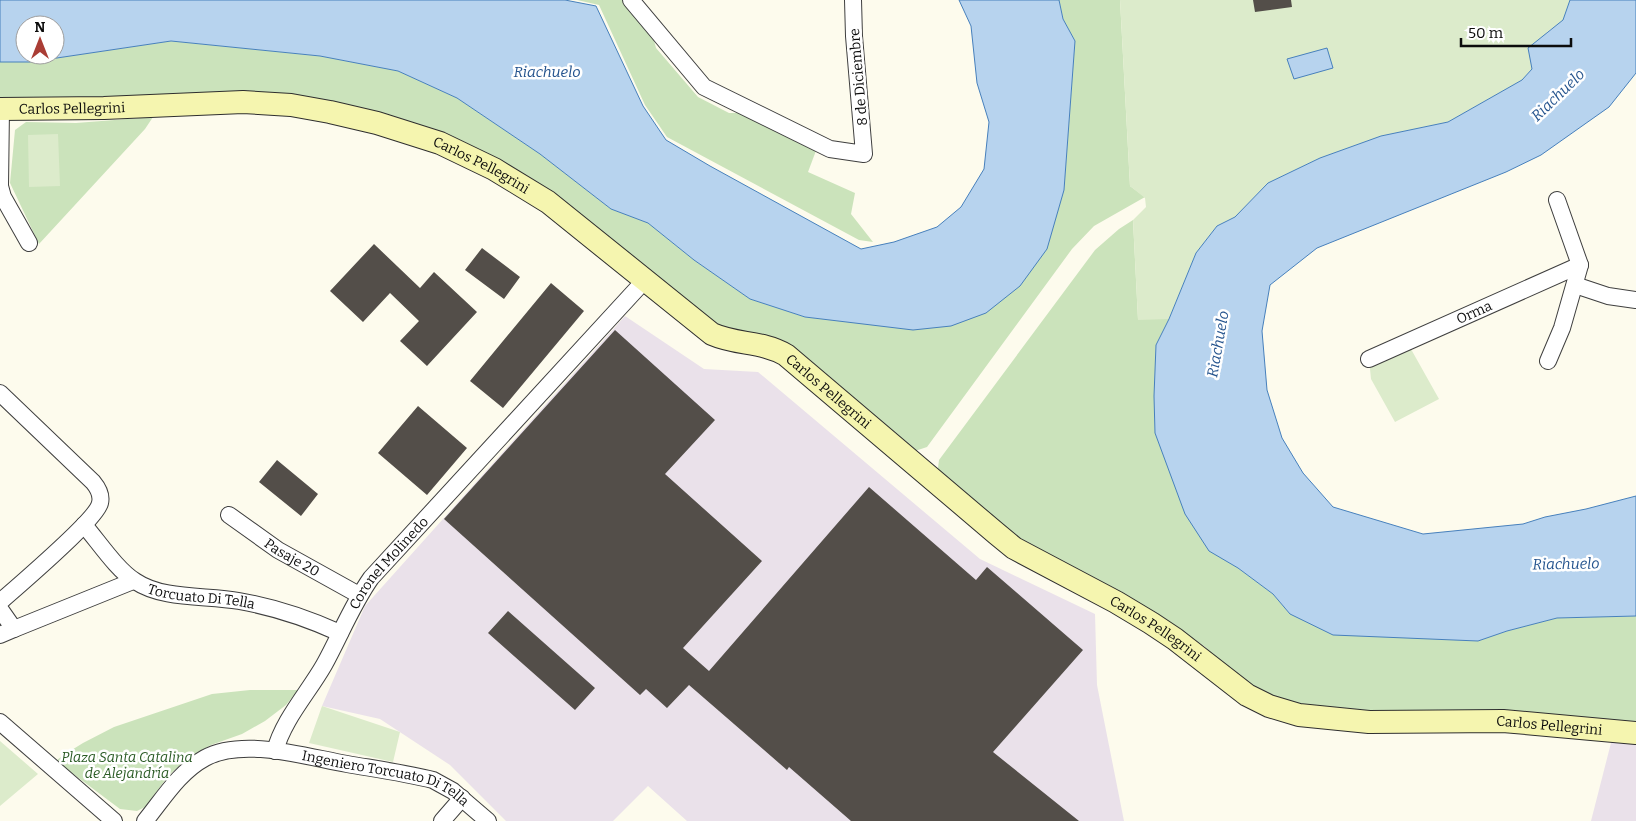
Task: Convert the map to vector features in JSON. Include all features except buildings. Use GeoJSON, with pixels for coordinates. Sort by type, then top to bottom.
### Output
{"type":"FeatureCollection","features":[{"type":"Feature","properties":{"kind":"street","name":"8 de Diciembre"},"geometry":{"type":"LineString","coordinates":[[631,0],[704,87],[830,149],[864,154],[854,36],[853,0]]}},
{"type":"Feature","properties":{"kind":"street","name":"Carlos Pellegrini"},"geometry":{"type":"LineString","coordinates":[[1,109],[104,108],[243,102],[292,105],[377,123],[440,144],[494,169],[548,202],[712,334],[722,339],[774,348],[786,355],[1014,548],[1116,602],[1151,623],[1175,639],[1247,695],[1269,706],[1299,715],[1369,722],[1503,721],[1636,734]]}},
{"type":"Feature","properties":{"kind":"street"},"geometry":{"type":"LineString","coordinates":[[1,109],[0,186],[3,197],[29,243]]}},
{"type":"Feature","properties":{"kind":"street"},"geometry":{"type":"LineString","coordinates":[[1548,361],[1562,328],[1580,266],[1557,200]]}},
{"type":"Feature","properties":{"kind":"street","name":"Orma"},"geometry":{"type":"LineString","coordinates":[[1369,359],[1580,266]]}},
{"type":"Feature","properties":{"kind":"street","name":"Coronel Molinedo"},"geometry":{"type":"LineString","coordinates":[[275,751],[278,738],[284,727],[309,690],[359,595],[371,578],[645,280]]}},
{"type":"Feature","properties":{"kind":"street"},"geometry":{"type":"LineString","coordinates":[[1575,285],[1608,296],[1636,300]]}},
{"type":"Feature","properties":{"kind":"street"},"geometry":{"type":"LineString","coordinates":[[0,392],[93,482],[98,489],[100,503],[97,511],[84,525],[0,602]]}},
{"type":"Feature","properties":{"kind":"street","name":"Pasaje 20"},"geometry":{"type":"LineString","coordinates":[[229,515],[278,550],[359,595]]}},
{"type":"Feature","properties":{"kind":"street","name":"Torcuato Di Tella"},"geometry":{"type":"LineString","coordinates":[[84,525],[122,571],[145,587],[160,592],[232,600],[270,608],[314,621],[340,633]]}},
{"type":"Feature","properties":{"kind":"street"},"geometry":{"type":"LineString","coordinates":[[0,609],[7,632],[133,580]]}},
{"type":"Feature","properties":{"kind":"street"},"geometry":{"type":"LineString","coordinates":[[0,722],[114,821]]}},
{"type":"Feature","properties":{"kind":"street"},"geometry":{"type":"LineString","coordinates":[[145,821],[184,774],[206,758],[224,751],[248,749],[275,751]]}},
{"type":"Feature","properties":{"kind":"street","name":"Ingeniero Torcuato Di Tella"},"geometry":{"type":"LineString","coordinates":[[275,751],[433,780],[462,798],[488,821]]}},
{"type":"Feature","properties":{"kind":"street"},"geometry":{"type":"LineString","coordinates":[[442,821],[462,798]]}},
{"type":"Feature","properties":{"kind":"shaded area"},"geometry":{"type":"Polygon","coordinates":[[[625,316],[704,369],[758,372],[980,559],[1095,614],[1097,685],[1124,821],[687,821],[648,786],[613,821],[506,821],[450,765],[380,719],[322,706],[365,606],[625,316]]]}},
{"type":"Feature","properties":{"kind":"shaded area"},"geometry":{"type":"Polygon","coordinates":[[[1612,739],[1636,740],[1636,821],[1591,821],[1612,739]]]}},
{"type":"Feature","properties":{"kind":"green space"},"geometry":{"type":"Polygon","coordinates":[[[577,0],[627,0],[653,37],[656,48],[698,97],[729,113],[745,113],[817,148],[808,172],[855,193],[851,214],[873,242],[859,240],[667,137],[645,105],[599,5],[577,0]]]}},
{"type":"Feature","properties":{"kind":"green space"},"geometry":{"type":"Polygon","coordinates":[[[1059,0],[1120,0],[1130,186],[1145,197],[1094,226],[1072,249],[927,447],[909,453],[803,362],[723,334],[549,198],[379,119],[0,99],[0,62],[15,62],[15,65],[65,65],[65,57],[171,41],[320,56],[398,71],[457,98],[540,154],[611,209],[648,223],[694,260],[750,299],[805,317],[858,323],[1064,190],[1075,41],[1063,19],[1059,0]]]}},
{"type":"Feature","properties":{"kind":"green space"},"geometry":{"type":"Polygon","coordinates":[[[1120,0],[1570,0],[1564,20],[1547,32],[1532,69],[1522,80],[1448,122],[1381,136],[1320,158],[1268,183],[1235,217],[1217,226],[1196,253],[1169,319],[1138,320],[1133,220],[1146,207],[1145,198],[1130,186],[1120,0]]]}},
{"type":"Feature","properties":{"kind":"green space"},"geometry":{"type":"Polygon","coordinates":[[[153,117],[145,129],[39,244],[10,183],[15,130],[26,122],[76,123],[153,117]]]}},
{"type":"Feature","properties":{"kind":"green space"},"geometry":{"type":"Polygon","coordinates":[[[58,134],[60,186],[29,187],[28,135],[58,134]]]}},
{"type":"Feature","properties":{"kind":"green space"},"geometry":{"type":"Polygon","coordinates":[[[1133,220],[1138,319],[1169,319],[1156,345],[1155,433],[1209,550],[1238,568],[1273,594],[1290,614],[1439,639],[1478,641],[1557,618],[1636,616],[1636,725],[1322,709],[1272,698],[1241,680],[1204,646],[1186,634],[1015,539],[937,476],[939,460],[1095,250],[1119,229],[1133,220]]]}},
{"type":"Feature","properties":{"kind":"green space"},"geometry":{"type":"Polygon","coordinates":[[[1407,342],[1439,399],[1395,422],[1371,379],[1369,359],[1407,342]]]}},
{"type":"Feature","properties":{"kind":"green space","name":"Plaza Santa Catalina de Alejandría"},"geometry":{"type":"Polygon","coordinates":[[[250,690],[298,690],[286,705],[265,721],[242,734],[211,745],[188,758],[169,775],[145,807],[137,811],[120,809],[56,761],[83,743],[114,727],[212,694],[250,690]]]}},
{"type":"Feature","properties":{"kind":"green space"},"geometry":{"type":"Polygon","coordinates":[[[322,706],[400,732],[393,762],[309,743],[322,706]]]}},
{"type":"Feature","properties":{"kind":"green space"},"geometry":{"type":"Polygon","coordinates":[[[0,741],[38,774],[0,806],[0,741]]]}},
{"type":"Feature","properties":{"kind":"water","name":"Riachuelo"},"geometry":{"type":"Polygon","coordinates":[[[0,0],[565,0],[596,6],[643,106],[666,140],[861,249],[894,242],[937,227],[961,207],[984,169],[989,122],[977,83],[971,26],[959,0],[1059,0],[1063,19],[1075,41],[1064,190],[1047,249],[1020,286],[986,313],[951,326],[913,330],[805,317],[750,299],[694,260],[648,223],[611,209],[540,154],[457,98],[398,71],[320,56],[171,41],[65,57],[65,15],[15,15],[15,62],[0,62],[0,0]]]}},
{"type":"Feature","properties":{"kind":"water","name":"Riachuelo"},"geometry":{"type":"Polygon","coordinates":[[[1570,0],[1636,0],[1636,73],[1609,107],[1541,155],[1506,172],[1317,248],[1270,285],[1262,331],[1267,390],[1282,438],[1303,473],[1333,507],[1423,534],[1523,524],[1545,517],[1636,496],[1636,616],[1557,618],[1478,641],[1333,635],[1290,614],[1273,594],[1238,568],[1209,551],[1185,514],[1155,433],[1156,345],[1169,319],[1196,253],[1217,226],[1235,217],[1268,183],[1320,158],[1381,136],[1448,122],[1522,80],[1532,69],[1528,48],[1563,20],[1570,0]]]}},
{"type":"Feature","properties":{"kind":"water"},"geometry":{"type":"Polygon","coordinates":[[[1327,48],[1333,68],[1294,79],[1287,59],[1327,48]]]}}]}
